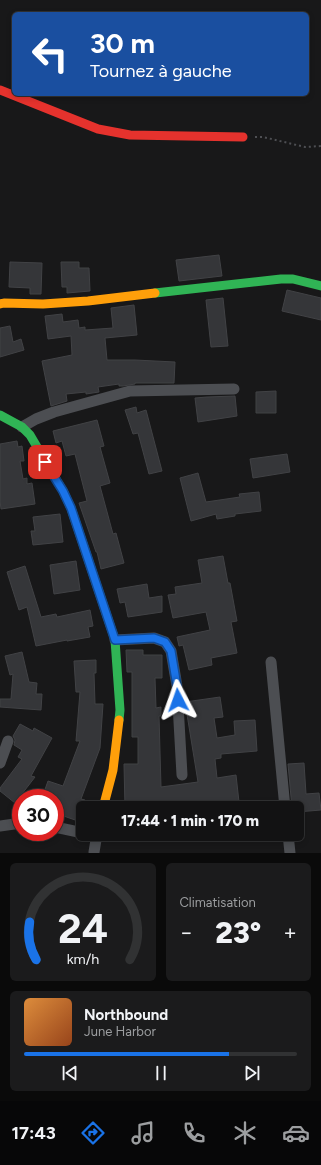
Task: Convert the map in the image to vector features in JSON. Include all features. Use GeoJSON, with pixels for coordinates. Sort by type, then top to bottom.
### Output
{"type":"FeatureCollection","features":[{"type":"Feature","properties":{"kind":"street"},"geometry":{"type":"LineString","coordinates":[[0,90],[12,95]]}},
{"type":"Feature","properties":{"kind":"street"},"geometry":{"type":"LineString","coordinates":[[15,96],[98,129],[116,133],[130,135],[243,137]]}},
{"type":"Feature","properties":{"kind":"street"},"geometry":{"type":"LineString","coordinates":[[0,304],[43,304],[88,301],[282,279],[292,279],[321,286]]}},
{"type":"Feature","properties":{"kind":"street"},"geometry":{"type":"LineString","coordinates":[[22,426],[54,412],[130,391],[234,389]]}},
{"type":"Feature","properties":{"kind":"street"},"geometry":{"type":"LineString","coordinates":[[0,415],[22,426],[30,435],[63,491],[71,508],[115,640],[120,710],[113,770],[105,801]]}},
{"type":"Feature","properties":{"kind":"street"},"geometry":{"type":"LineString","coordinates":[[115,640],[154,638],[165,642],[171,651],[177,686],[182,775]]}},
{"type":"Feature","properties":{"kind":"street"},"geometry":{"type":"LineString","coordinates":[[271,662],[285,801]]}},
{"type":"Feature","properties":{"kind":"street"},"geometry":{"type":"LineString","coordinates":[[0,763],[8,741]]}},
{"type":"Feature","properties":{"kind":"street"},"geometry":{"type":"LineString","coordinates":[[0,826],[12,825]]}},
{"type":"Feature","properties":{"kind":"street"},"geometry":{"type":"LineString","coordinates":[[64,829],[76,832]]}},
{"type":"Feature","properties":{"kind":"street"},"geometry":{"type":"LineString","coordinates":[[93,841],[94,852]]}},
{"type":"Feature","properties":{"kind":"street"},"geometry":{"type":"LineString","coordinates":[[289,841],[290,853]]}},
{"type":"Feature","properties":{"kind":"path"},"geometry":{"type":"LineString","coordinates":[[243,137],[263,137],[306,147],[321,146]]}},
{"type":"Feature","properties":{"kind":"building"},"geometry":{"type":"Polygon","coordinates":[[[219,255],[222,276],[179,281],[176,260],[219,255]]]}},
{"type":"Feature","properties":{"kind":"building"},"geometry":{"type":"Polygon","coordinates":[[[10,262],[42,263],[41,294],[30,294],[30,288],[9,287],[10,262]]]}},
{"type":"Feature","properties":{"kind":"building"},"geometry":{"type":"Polygon","coordinates":[[[61,262],[79,262],[79,268],[89,268],[90,291],[67,293],[67,287],[62,287],[61,262]]]}},
{"type":"Feature","properties":{"kind":"building"},"geometry":{"type":"Polygon","coordinates":[[[287,290],[321,298],[321,320],[282,311],[287,290]]]}},
{"type":"Feature","properties":{"kind":"building"},"geometry":{"type":"Polygon","coordinates":[[[223,298],[228,346],[211,347],[206,300],[223,298]]]}},
{"type":"Feature","properties":{"kind":"building"},"geometry":{"type":"Polygon","coordinates":[[[134,305],[137,335],[105,338],[107,360],[175,362],[174,383],[135,383],[123,386],[119,386],[119,384],[98,387],[99,392],[86,394],[86,392],[66,394],[67,401],[51,406],[42,361],[72,355],[71,336],[48,339],[45,316],[62,314],[63,322],[78,320],[79,328],[85,327],[85,330],[113,328],[111,308],[134,305]]]}},
{"type":"Feature","properties":{"kind":"building"},"geometry":{"type":"Polygon","coordinates":[[[10,326],[13,342],[21,339],[24,350],[0,357],[0,328],[10,326]]]}},
{"type":"Feature","properties":{"kind":"building"},"geometry":{"type":"Polygon","coordinates":[[[276,391],[276,413],[256,413],[256,392],[276,391]]]}},
{"type":"Feature","properties":{"kind":"building"},"geometry":{"type":"Polygon","coordinates":[[[235,396],[237,416],[198,422],[195,398],[235,396]]]}},
{"type":"Feature","properties":{"kind":"building"},"geometry":{"type":"Polygon","coordinates":[[[136,407],[137,413],[146,410],[162,471],[149,474],[138,433],[133,434],[125,410],[136,407]]]}},
{"type":"Feature","properties":{"kind":"building"},"geometry":{"type":"Polygon","coordinates":[[[97,420],[104,446],[100,447],[110,483],[100,486],[113,534],[116,533],[124,563],[101,569],[97,552],[79,503],[87,501],[75,454],[66,456],[62,441],[56,443],[53,431],[97,420]]]}},
{"type":"Feature","properties":{"kind":"building"},"geometry":{"type":"Polygon","coordinates":[[[17,441],[18,447],[22,446],[24,461],[20,461],[23,479],[27,478],[27,484],[32,483],[35,504],[1,509],[0,444],[17,441]]]}},
{"type":"Feature","properties":{"kind":"building"},"geometry":{"type":"Polygon","coordinates":[[[287,454],[290,472],[253,478],[250,459],[287,454]]]}},
{"type":"Feature","properties":{"kind":"building"},"geometry":{"type":"Polygon","coordinates":[[[198,473],[206,502],[240,497],[239,494],[259,492],[261,511],[235,514],[235,516],[217,519],[216,514],[191,521],[180,478],[198,473]]]}},
{"type":"Feature","properties":{"kind":"building"},"geometry":{"type":"Polygon","coordinates":[[[60,514],[63,542],[33,545],[31,531],[35,531],[33,517],[60,514]]]}},
{"type":"Feature","properties":{"kind":"building"},"geometry":{"type":"Polygon","coordinates":[[[223,556],[237,621],[231,622],[237,653],[211,658],[212,665],[189,670],[183,645],[179,646],[177,637],[210,630],[206,612],[173,618],[168,595],[176,594],[175,587],[202,583],[198,560],[223,556]]]}},
{"type":"Feature","properties":{"kind":"building"},"geometry":{"type":"Polygon","coordinates":[[[76,561],[80,590],[54,594],[50,565],[76,561]]]}},
{"type":"Feature","properties":{"kind":"building"},"geometry":{"type":"Polygon","coordinates":[[[25,566],[41,617],[56,614],[57,617],[90,610],[93,626],[88,627],[90,637],[36,646],[27,607],[19,610],[7,572],[25,566]]]}},
{"type":"Feature","properties":{"kind":"building"},"geometry":{"type":"Polygon","coordinates":[[[147,584],[149,598],[162,596],[162,612],[128,617],[125,602],[120,603],[117,589],[147,584]]]}},
{"type":"Feature","properties":{"kind":"building"},"geometry":{"type":"Polygon","coordinates":[[[126,650],[143,650],[143,655],[162,655],[162,678],[155,678],[156,708],[161,707],[161,716],[159,716],[161,787],[198,782],[185,702],[220,697],[223,717],[214,718],[217,738],[235,735],[234,721],[255,720],[257,751],[221,754],[221,758],[215,759],[217,778],[236,775],[239,801],[125,801],[124,764],[138,764],[138,737],[132,737],[132,672],[127,672],[126,650]]]}},
{"type":"Feature","properties":{"kind":"building"},"geometry":{"type":"Polygon","coordinates":[[[22,652],[29,682],[37,683],[36,694],[42,694],[41,710],[0,707],[0,699],[11,699],[13,674],[10,675],[5,656],[22,652]]]}},
{"type":"Feature","properties":{"kind":"building"},"geometry":{"type":"Polygon","coordinates":[[[96,660],[96,673],[94,673],[95,704],[103,704],[100,748],[81,799],[85,801],[76,801],[76,820],[64,816],[64,789],[45,789],[48,781],[63,786],[80,741],[76,741],[80,692],[76,692],[74,661],[96,660]]]}},
{"type":"Feature","properties":{"kind":"building"},"geometry":{"type":"Polygon","coordinates":[[[20,724],[33,731],[34,728],[52,738],[31,776],[35,777],[26,789],[12,789],[12,801],[0,791],[0,788],[22,759],[18,757],[22,750],[14,745],[15,740],[13,736],[20,724]]]}},
{"type":"Feature","properties":{"kind":"building"},"geometry":{"type":"Polygon","coordinates":[[[304,763],[306,794],[319,793],[321,810],[304,811],[304,801],[291,801],[288,764],[304,763]]]}},
{"type":"Feature","properties":{"kind":"traffic: fast"},"geometry":{"type":"LineString","coordinates":[[155,293],[281,279],[293,279],[321,286]]}},
{"type":"Feature","properties":{"kind":"traffic: fast"},"geometry":{"type":"LineString","coordinates":[[0,415],[22,427],[30,435],[63,491],[71,508],[115,640],[120,710],[119,720]]}},
{"type":"Feature","properties":{"kind":"traffic: slow"},"geometry":{"type":"LineString","coordinates":[[0,304],[43,304],[88,301],[155,293]]}},
{"type":"Feature","properties":{"kind":"traffic: slow"},"geometry":{"type":"LineString","coordinates":[[105,801],[113,770],[119,720]]}},
{"type":"Feature","properties":{"kind":"traffic: jam"},"geometry":{"type":"LineString","coordinates":[[0,90],[12,95]]}},
{"type":"Feature","properties":{"kind":"traffic: jam"},"geometry":{"type":"LineString","coordinates":[[15,96],[98,129],[130,135],[243,137]]}},
{"type":"Feature","properties":{"kind":"route"},"geometry":{"type":"LineString","coordinates":[[45,462],[63,491],[71,508],[115,640],[154,638],[165,642],[171,651],[174,662],[178,700]]}}]}
